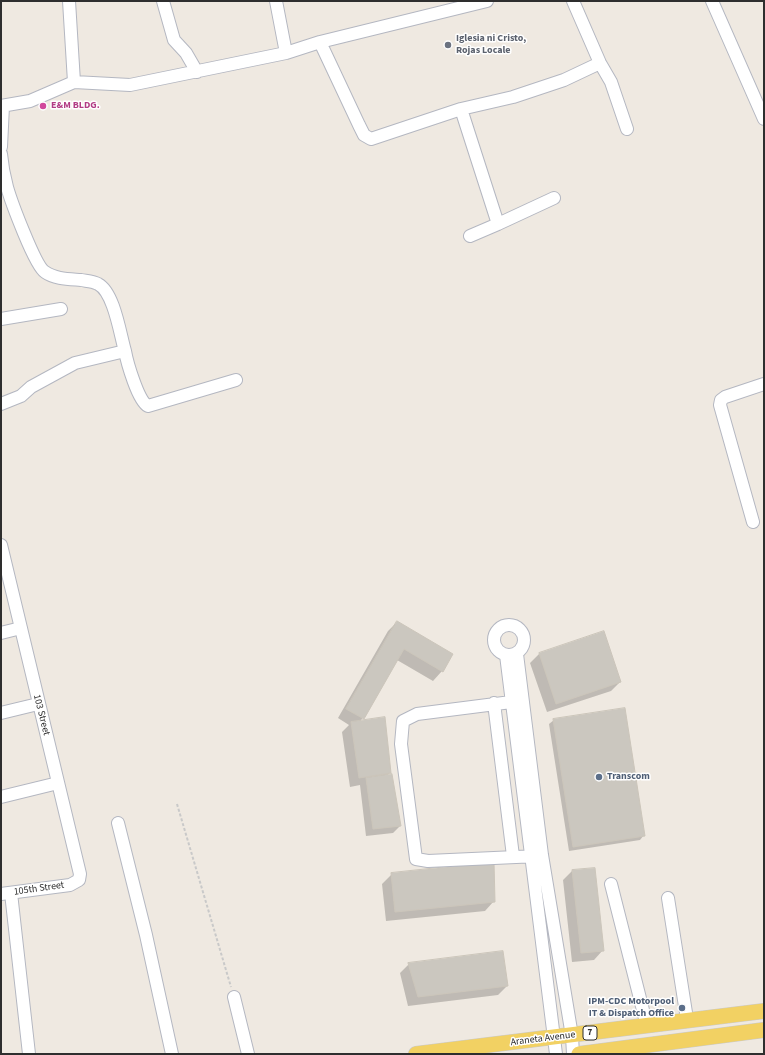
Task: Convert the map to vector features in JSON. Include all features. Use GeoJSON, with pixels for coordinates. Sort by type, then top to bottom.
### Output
{"type":"FeatureCollection","features":[{"type":"Feature","properties":{"kind":"main road","name":"Araneta Avenue"},"geometry":{"type":"LineString","coordinates":[[416,1054],[572,1036],[687,1019],[764,1011]]}},
{"type":"Feature","properties":{"kind":"main road"},"geometry":{"type":"LineString","coordinates":[[612,1029],[614,1049]]}},
{"type":"Feature","properties":{"kind":"main road","name":"Araneta Avenue"},"geometry":{"type":"LineString","coordinates":[[579,1054],[614,1049],[658,1049],[764,1030]]}},
{"type":"Feature","properties":{"kind":"street"},"geometry":{"type":"LineString","coordinates":[[69,1],[74,82]]}},
{"type":"Feature","properties":{"kind":"street"},"geometry":{"type":"LineString","coordinates":[[163,1],[174,40],[186,53],[197,72]]}},
{"type":"Feature","properties":{"kind":"street"},"geometry":{"type":"LineString","coordinates":[[276,1],[286,53]]}},
{"type":"Feature","properties":{"kind":"street"},"geometry":{"type":"LineString","coordinates":[[1,147],[2,106],[30,101],[74,82],[130,86],[286,53],[320,42],[487,1]]}},
{"type":"Feature","properties":{"kind":"street"},"geometry":{"type":"LineString","coordinates":[[573,1],[600,63],[611,82],[627,129]]}},
{"type":"Feature","properties":{"kind":"street"},"geometry":{"type":"LineString","coordinates":[[712,1],[764,118]]}},
{"type":"Feature","properties":{"kind":"street"},"geometry":{"type":"LineString","coordinates":[[320,42],[359,126],[364,135],[371,139],[461,109],[513,97],[564,80],[600,63]]}},
{"type":"Feature","properties":{"kind":"street"},"geometry":{"type":"LineString","coordinates":[[461,109],[498,224]]}},
{"type":"Feature","properties":{"kind":"street"},"geometry":{"type":"LineString","coordinates":[[1,154],[8,189],[31,251],[44,272],[55,277],[89,281],[98,284],[104,289],[110,298],[128,366],[143,402],[148,406],[236,380]]}},
{"type":"Feature","properties":{"kind":"street"},"geometry":{"type":"LineString","coordinates":[[470,236],[554,198]]}},
{"type":"Feature","properties":{"kind":"street"},"geometry":{"type":"LineString","coordinates":[[1,318],[61,309]]}},
{"type":"Feature","properties":{"kind":"street"},"geometry":{"type":"LineString","coordinates":[[1,404],[21,396],[31,386],[75,362],[125,351]]}},
{"type":"Feature","properties":{"kind":"street"},"geometry":{"type":"LineString","coordinates":[[753,522],[720,405],[721,400],[725,397],[764,384]]}},
{"type":"Feature","properties":{"kind":"street","name":"103 Street"},"geometry":{"type":"LineString","coordinates":[[2,551],[38,704],[80,870],[80,877],[76,882]]}},
{"type":"Feature","properties":{"kind":"street"},"geometry":{"type":"LineString","coordinates":[[1,633],[21,628]]}},
{"type":"Feature","properties":{"kind":"street"},"geometry":{"type":"LineString","coordinates":[[511,654],[537,856],[537,898],[556,1054]]}},
{"type":"Feature","properties":{"kind":"street"},"geometry":{"type":"LineString","coordinates":[[517,701],[417,714],[403,721],[401,744],[416,859],[428,861],[537,856]]}},
{"type":"Feature","properties":{"kind":"street"},"geometry":{"type":"LineString","coordinates":[[494,703],[513,856]]}},
{"type":"Feature","properties":{"kind":"street"},"geometry":{"type":"LineString","coordinates":[[1,713],[38,704]]}},
{"type":"Feature","properties":{"kind":"street"},"geometry":{"type":"LineString","coordinates":[[1,797],[58,783]]}},
{"type":"Feature","properties":{"kind":"street"},"geometry":{"type":"LineString","coordinates":[[118,823],[146,935],[172,1054]]}},
{"type":"Feature","properties":{"kind":"street"},"geometry":{"type":"LineString","coordinates":[[537,856],[549,897],[572,1036],[573,1054]]}},
{"type":"Feature","properties":{"kind":"street","name":"105th Street"},"geometry":{"type":"LineString","coordinates":[[6,894],[70,885],[76,882]]}},
{"type":"Feature","properties":{"kind":"street"},"geometry":{"type":"LineString","coordinates":[[611,884],[647,1026]]}},
{"type":"Feature","properties":{"kind":"street"},"geometry":{"type":"LineString","coordinates":[[6,894],[30,1054]]}},
{"type":"Feature","properties":{"kind":"street"},"geometry":{"type":"LineString","coordinates":[[537,898],[549,897]]}},
{"type":"Feature","properties":{"kind":"street"},"geometry":{"type":"LineString","coordinates":[[668,898],[687,1019]]}},
{"type":"Feature","properties":{"kind":"street"},"geometry":{"type":"LineString","coordinates":[[234,997],[248,1054]]}},
{"type":"Feature","properties":{"kind":"path"},"geometry":{"type":"LineString","coordinates":[[176,804],[234,997]]}},
{"type":"Feature","properties":{"kind":"building"},"geometry":{"type":"Polygon","coordinates":[[[397,621],[453,654],[443,672],[404,649],[364,719],[346,709],[397,621]]]}},
{"type":"Feature","properties":{"kind":"building"},"geometry":{"type":"Polygon","coordinates":[[[604,631],[621,682],[556,704],[539,653],[604,631]]]}},
{"type":"Feature","properties":{"kind":"building","name":"Transcom"},"geometry":{"type":"Polygon","coordinates":[[[625,708],[645,836],[573,847],[553,719],[625,708]]]}},
{"type":"Feature","properties":{"kind":"building"},"geometry":{"type":"Polygon","coordinates":[[[385,717],[391,773],[359,778],[351,722],[385,717]]]}},
{"type":"Feature","properties":{"kind":"building"},"geometry":{"type":"Polygon","coordinates":[[[392,774],[401,826],[373,829],[366,778],[392,774]]]}},
{"type":"Feature","properties":{"kind":"building"},"geometry":{"type":"Polygon","coordinates":[[[494,862],[495,902],[395,912],[391,873],[494,862]]]}},
{"type":"Feature","properties":{"kind":"building"},"geometry":{"type":"Polygon","coordinates":[[[595,868],[604,951],[581,953],[572,870],[595,868]]]}},
{"type":"Feature","properties":{"kind":"building"},"geometry":{"type":"Polygon","coordinates":[[[503,951],[508,986],[418,997],[408,963],[503,951]]]}},
{"type":"Feature","properties":{"kind":"place","name":"Iglesia ni Cristo, Rojas Locale"},"geometry":{"type":"Point","coordinates":[448,45]}},
{"type":"Feature","properties":{"kind":"place","name":"E&M BLDG."},"geometry":{"type":"Point","coordinates":[43,106]}},
{"type":"Feature","properties":{"kind":"place","name":"Transcom"},"geometry":{"type":"Point","coordinates":[599,777]}},
{"type":"Feature","properties":{"kind":"place","name":"IPM-CDC Motorpool IT & Dispatch Office"},"geometry":{"type":"Point","coordinates":[682,1008]}}]}
